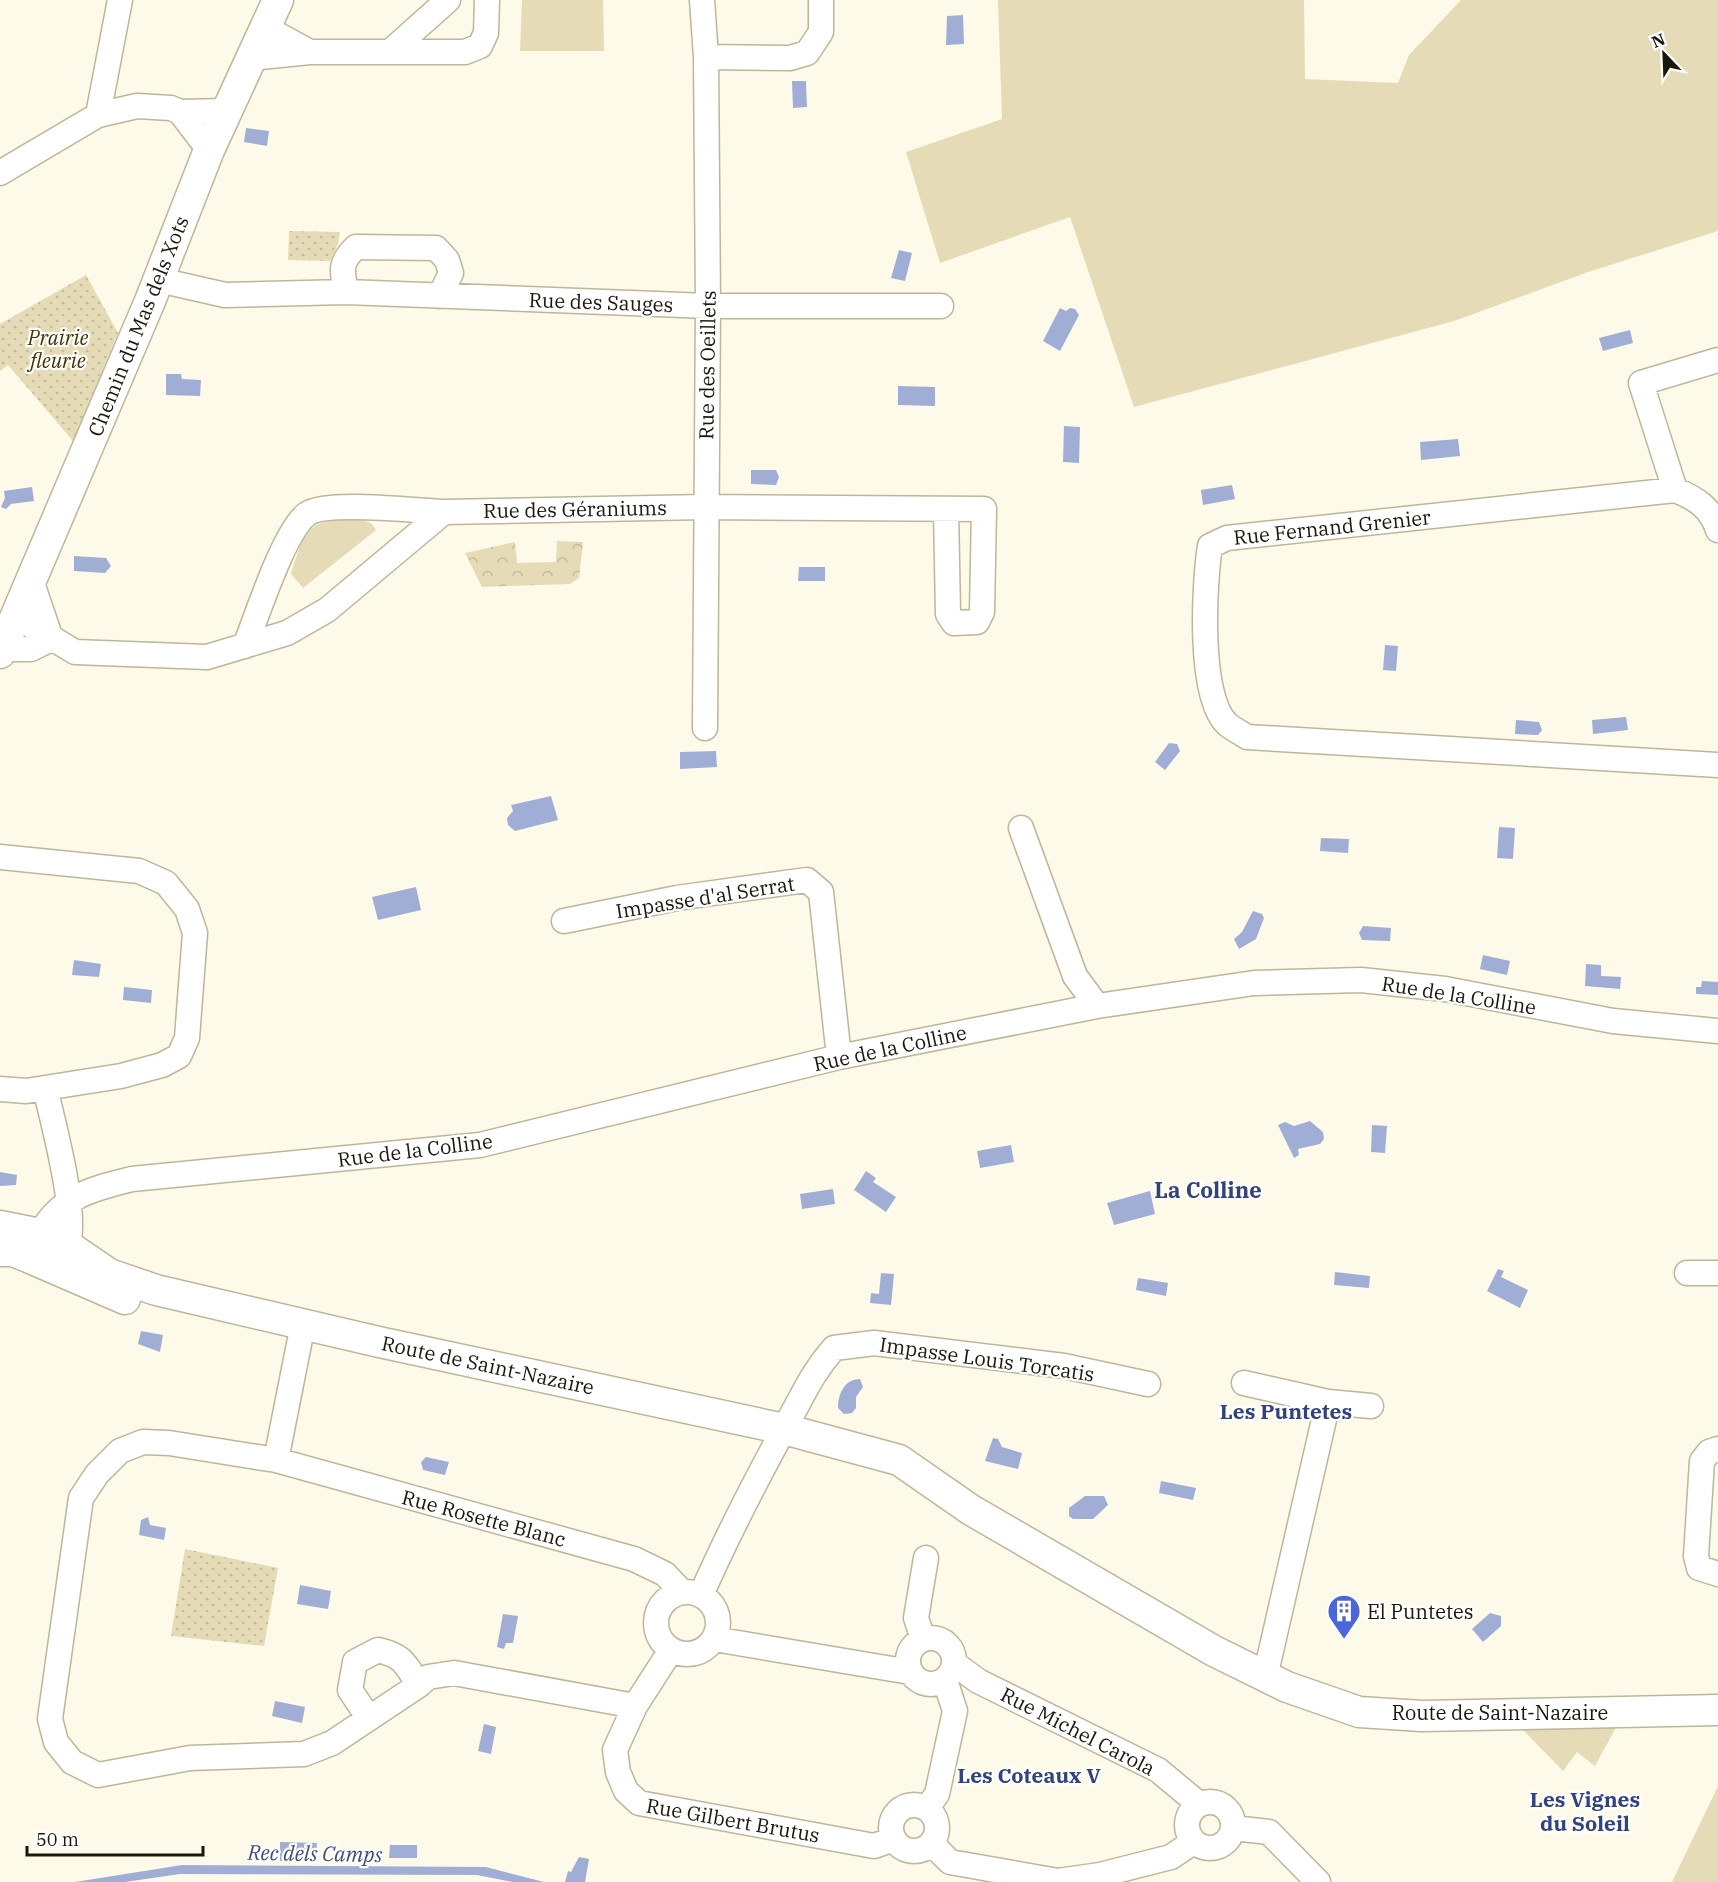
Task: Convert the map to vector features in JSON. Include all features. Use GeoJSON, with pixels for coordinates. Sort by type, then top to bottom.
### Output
{"type":"FeatureCollection","features":[{"type":"Feature","properties":{"kind":"street"},"geometry":{"type":"LineString","coordinates":[[98,115],[120,0]]}},
{"type":"Feature","properties":{"kind":"street","name":"Chemin du Mas dels Xots"},"geometry":{"type":"LineString","coordinates":[[1,651],[30,577],[155,291],[209,150],[278,0]]}},
{"type":"Feature","properties":{"kind":"street"},"geometry":{"type":"LineString","coordinates":[[392,51],[448,0]]}},
{"type":"Feature","properties":{"kind":"street"},"geometry":{"type":"LineString","coordinates":[[250,58],[310,52],[465,52],[480,46],[486,33],[487,0]]}},
{"type":"Feature","properties":{"kind":"street"},"geometry":{"type":"LineString","coordinates":[[706,57],[790,58],[807,53],[821,32],[821,0]]}},
{"type":"Feature","properties":{"kind":"street","name":"Rue des Oeillets"},"geometry":{"type":"LineString","coordinates":[[703,1],[706,57],[708,306],[705,728]]}},
{"type":"Feature","properties":{"kind":"street"},"geometry":{"type":"LineString","coordinates":[[264,27],[310,52]]}},
{"type":"Feature","properties":{"kind":"street"},"geometry":{"type":"LineString","coordinates":[[0,173],[98,115],[137,106],[171,108],[180,112],[226,111]]}},
{"type":"Feature","properties":{"kind":"street"},"geometry":{"type":"LineString","coordinates":[[180,112],[209,150]]}},
{"type":"Feature","properties":{"kind":"street"},"geometry":{"type":"LineString","coordinates":[[173,245],[184,269],[200,289]]}},
{"type":"Feature","properties":{"kind":"street"},"geometry":{"type":"LineString","coordinates":[[346,292],[342,272],[345,257],[356,247],[436,248],[447,260],[452,273],[440,296]]}},
{"type":"Feature","properties":{"kind":"street","name":"Rue des Sauges"},"geometry":{"type":"LineString","coordinates":[[155,291],[200,289],[225,295],[346,292],[708,306],[941,306]]}},
{"type":"Feature","properties":{"kind":"street"},"geometry":{"type":"LineString","coordinates":[[1718,360],[1641,382],[1675,490],[1697,499],[1714,519],[1718,530]]}},
{"type":"Feature","properties":{"kind":"street","name":"Rue Fernand Grenier"},"geometry":{"type":"LineString","coordinates":[[1675,490],[1227,538],[1210,546],[1206,572],[1207,671],[1213,698],[1226,724],[1247,737],[1517,755],[1718,765]]}},
{"type":"Feature","properties":{"kind":"street","name":"Rue des Géraniums"},"geometry":{"type":"LineString","coordinates":[[245,646],[292,531],[308,513],[331,507],[444,512],[705,507],[946,509]]}},
{"type":"Feature","properties":{"kind":"street"},"geometry":{"type":"LineString","coordinates":[[16,617],[75,652],[207,657],[287,633],[327,610],[444,512]]}},
{"type":"Feature","properties":{"kind":"street"},"geometry":{"type":"LineString","coordinates":[[30,577],[51,639]]}},
{"type":"Feature","properties":{"kind":"street"},"geometry":{"type":"LineString","coordinates":[[1,651],[31,649],[51,639]]}},
{"type":"Feature","properties":{"kind":"street"},"geometry":{"type":"LineString","coordinates":[[1021,828],[1075,976],[1096,1006]]}},
{"type":"Feature","properties":{"kind":"street"},"geometry":{"type":"LineString","coordinates":[[0,857],[139,871],[166,884],[187,909],[195,933],[187,1038],[178,1056],[162,1065],[122,1076],[26,1091],[0,1089]]}},
{"type":"Feature","properties":{"kind":"street","name":"Impasse d'al Serrat"},"geometry":{"type":"LineString","coordinates":[[564,921],[677,898],[807,880],[821,892],[839,1057]]}},
{"type":"Feature","properties":{"kind":"street","name":"Rue de la Colline"},"geometry":{"type":"LineString","coordinates":[[23,1247],[69,1200],[87,1190],[132,1179],[480,1144],[839,1057],[1096,1006],[1254,983],[1361,980],[1445,989],[1613,1022],[1718,1031]]}},
{"type":"Feature","properties":{"kind":"street"},"geometry":{"type":"LineString","coordinates":[[45,1088],[69,1200],[68,1246]]}},
{"type":"Feature","properties":{"kind":"street","name":"Route de Saint-Nazaire"},"geometry":{"type":"LineString","coordinates":[[0,1226],[23,1247],[104,1292],[154,1308],[301,1334],[778,1438],[899,1460],[971,1510],[1131,1606],[1276,1682],[1359,1712],[1422,1716],[1718,1710]]}},
{"type":"Feature","properties":{"kind":"street","name":"Route de Saint-Nazaire"},"geometry":{"type":"LineString","coordinates":[[23,1247],[68,1246],[109,1274],[301,1334]]}},
{"type":"Feature","properties":{"kind":"street"},"geometry":{"type":"LineString","coordinates":[[1687,1273],[1718,1273]]}},
{"type":"Feature","properties":{"kind":"street"},"geometry":{"type":"LineString","coordinates":[[276,1460],[301,1334]]}},
{"type":"Feature","properties":{"kind":"street","name":"Impasse Louis Torcatis"},"geometry":{"type":"LineString","coordinates":[[778,1438],[814,1371],[834,1348],[874,1343],[1064,1366],[1148,1384]]}},
{"type":"Feature","properties":{"kind":"street"},"geometry":{"type":"LineString","coordinates":[[1244,1383],[1328,1402],[1371,1406]]}},
{"type":"Feature","properties":{"kind":"street"},"geometry":{"type":"LineString","coordinates":[[1276,1682],[1328,1402]]}},
{"type":"Feature","properties":{"kind":"street"},"geometry":{"type":"LineString","coordinates":[[692,1594],[778,1438]]}},
{"type":"Feature","properties":{"kind":"street","name":"Rue Rosette Blanc"},"geometry":{"type":"LineString","coordinates":[[635,1706],[454,1673],[428,1677],[332,1743],[304,1754],[190,1758],[98,1774],[72,1762],[56,1742],[50,1719],[81,1498],[97,1474],[120,1451],[143,1442],[170,1443],[276,1460],[634,1559],[665,1574],[692,1594]]}},
{"type":"Feature","properties":{"kind":"street"},"geometry":{"type":"LineString","coordinates":[[1718,1449],[1709,1452],[1702,1461],[1696,1556],[1699,1568],[1718,1574]]}},
{"type":"Feature","properties":{"kind":"street"},"geometry":{"type":"LineString","coordinates":[[923,1639],[916,1618],[926,1558]]}},
{"type":"Feature","properties":{"kind":"street"},"geometry":{"type":"LineString","coordinates":[[692,1594],[710,1601],[719,1620],[714,1640],[708,1647],[690,1654],[671,1650],[657,1633],[656,1622],[663,1603],[692,1594]]}},
{"type":"Feature","properties":{"kind":"street"},"geometry":{"type":"LineString","coordinates":[[910,1671],[909,1652],[923,1639],[942,1640],[949,1646],[955,1711],[937,1794],[927,1809]]}},
{"type":"Feature","properties":{"kind":"street"},"geometry":{"type":"LineString","coordinates":[[714,1640],[910,1671],[926,1684],[950,1672]]}},
{"type":"Feature","properties":{"kind":"street"},"geometry":{"type":"LineString","coordinates":[[368,1717],[350,1690],[355,1662],[378,1650],[393,1653],[401,1657],[419,1685]]}},
{"type":"Feature","properties":{"kind":"street","name":"Rue Gilbert Brutus"},"geometry":{"type":"LineString","coordinates":[[671,1650],[635,1706],[615,1750],[618,1772],[626,1791],[639,1803],[874,1846],[894,1839]]}},
{"type":"Feature","properties":{"kind":"street","name":"Rue Michel Carola"},"geometry":{"type":"LineString","coordinates":[[950,1672],[978,1681],[1158,1770],[1199,1804]]}},
{"type":"Feature","properties":{"kind":"street","name":"Route de Saint-Nazaire"},"geometry":{"type":"LineString","coordinates":[[1276,1682],[1372,1700],[1437,1704],[1616,1698],[1718,1698]]}},
{"type":"Feature","properties":{"kind":"street"},"geometry":{"type":"LineString","coordinates":[[1219,1803],[1233,1818],[1233,1828],[1225,1844],[1209,1849],[1193,1842],[1186,1826],[1187,1818],[1199,1804],[1219,1803]]}},
{"type":"Feature","properties":{"kind":"street"},"geometry":{"type":"LineString","coordinates":[[934,1839],[928,1846],[913,1851],[905,1849],[894,1839],[891,1829],[893,1819],[899,1811],[918,1805],[927,1809],[937,1822],[934,1839],[936,1848],[950,1862],[1058,1881],[1100,1875],[1171,1857],[1193,1842]]}},
{"type":"Feature","properties":{"kind":"street"},"geometry":{"type":"LineString","coordinates":[[1233,1828],[1269,1832],[1318,1882]]}},
{"type":"Feature","properties":{"kind":"green space"},"geometry":{"type":"Polygon","coordinates":[[[522,0],[603,0],[604,51],[520,51],[522,0]]]}},
{"type":"Feature","properties":{"kind":"green space"},"geometry":{"type":"Polygon","coordinates":[[[998,0],[1304,0],[1305,79],[1398,83],[1409,55],[1461,0],[1718,0],[1718,231],[1588,272],[1454,321],[1134,407],[1070,217],[940,263],[906,152],[1002,119],[998,0]]]}},
{"type":"Feature","properties":{"kind":"green space"},"geometry":{"type":"Polygon","coordinates":[[[289,231],[340,232],[338,244],[330,261],[288,260],[289,231]]]}},
{"type":"Feature","properties":{"kind":"green space","name":"Prairie fleurie"},"geometry":{"type":"Polygon","coordinates":[[[86,275],[118,333],[73,441],[8,365],[0,371],[0,324],[86,275]]]}},
{"type":"Feature","properties":{"kind":"green space"},"geometry":{"type":"Polygon","coordinates":[[[359,518],[372,524],[376,530],[303,588],[291,574],[305,536],[319,524],[359,518]]]}},
{"type":"Feature","properties":{"kind":"green space"},"geometry":{"type":"Polygon","coordinates":[[[557,541],[583,542],[579,578],[570,584],[482,587],[465,553],[515,542],[517,563],[556,562],[557,541]]]}},
{"type":"Feature","properties":{"kind":"green space"},"geometry":{"type":"Polygon","coordinates":[[[185,1549],[278,1568],[264,1646],[171,1636],[185,1549]]]}},
{"type":"Feature","properties":{"kind":"green space"},"geometry":{"type":"Polygon","coordinates":[[[1619,1722],[1595,1766],[1577,1752],[1563,1771],[1521,1728],[1619,1722]]]}},
{"type":"Feature","properties":{"kind":"green space"},"geometry":{"type":"Polygon","coordinates":[[[1718,1786],[1718,1882],[1672,1882],[1718,1786]]]}},
{"type":"Feature","properties":{"kind":"water"},"geometry":{"type":"Polygon","coordinates":[[[963,15],[964,44],[946,45],[947,16],[963,15]]]}},
{"type":"Feature","properties":{"kind":"water"},"geometry":{"type":"Polygon","coordinates":[[[792,81],[806,81],[807,107],[793,108],[792,81]]]}},
{"type":"Feature","properties":{"kind":"water"},"geometry":{"type":"Polygon","coordinates":[[[246,128],[269,131],[267,146],[244,142],[246,128]]]}},
{"type":"Feature","properties":{"kind":"water"},"geometry":{"type":"Polygon","coordinates":[[[899,250],[912,253],[905,281],[891,278],[899,250]]]}},
{"type":"Feature","properties":{"kind":"water"},"geometry":{"type":"Polygon","coordinates":[[[1060,308],[1066,311],[1070,308],[1075,309],[1079,315],[1060,351],[1043,341],[1060,308]]]}},
{"type":"Feature","properties":{"kind":"water"},"geometry":{"type":"Polygon","coordinates":[[[1630,330],[1633,343],[1603,351],[1599,338],[1630,330]]]}},
{"type":"Feature","properties":{"kind":"water"},"geometry":{"type":"Polygon","coordinates":[[[166,374],[181,374],[182,379],[201,380],[200,396],[166,395],[166,374]]]}},
{"type":"Feature","properties":{"kind":"water"},"geometry":{"type":"Polygon","coordinates":[[[898,386],[935,387],[935,406],[898,405],[898,386]]]}},
{"type":"Feature","properties":{"kind":"water"},"geometry":{"type":"Polygon","coordinates":[[[1064,426],[1080,427],[1079,463],[1063,462],[1064,426]]]}},
{"type":"Feature","properties":{"kind":"water"},"geometry":{"type":"Polygon","coordinates":[[[1458,439],[1460,456],[1421,460],[1420,442],[1458,439]]]}},
{"type":"Feature","properties":{"kind":"water"},"geometry":{"type":"Polygon","coordinates":[[[751,470],[776,470],[779,477],[776,485],[751,484],[751,470]]]}},
{"type":"Feature","properties":{"kind":"water"},"geometry":{"type":"Polygon","coordinates":[[[1232,485],[1235,499],[1203,505],[1201,490],[1232,485]]]}},
{"type":"Feature","properties":{"kind":"water"},"geometry":{"type":"Polygon","coordinates":[[[32,487],[34,501],[11,504],[6,509],[1,507],[5,498],[4,491],[32,487]]]}},
{"type":"Feature","properties":{"kind":"water"},"geometry":{"type":"Polygon","coordinates":[[[74,556],[106,558],[111,566],[105,573],[74,571],[74,556]]]}},
{"type":"Feature","properties":{"kind":"water"},"geometry":{"type":"Polygon","coordinates":[[[799,567],[825,567],[825,581],[798,581],[799,567]]]}},
{"type":"Feature","properties":{"kind":"water"},"geometry":{"type":"Polygon","coordinates":[[[1385,645],[1398,646],[1396,671],[1383,670],[1385,645]]]}},
{"type":"Feature","properties":{"kind":"water"},"geometry":{"type":"Polygon","coordinates":[[[1626,717],[1628,730],[1593,734],[1592,720],[1626,717]]]}},
{"type":"Feature","properties":{"kind":"water"},"geometry":{"type":"Polygon","coordinates":[[[1516,720],[1539,722],[1542,730],[1538,735],[1515,734],[1516,720]]]}},
{"type":"Feature","properties":{"kind":"water"},"geometry":{"type":"Polygon","coordinates":[[[1169,743],[1177,744],[1180,751],[1165,770],[1155,762],[1169,743]]]}},
{"type":"Feature","properties":{"kind":"water"},"geometry":{"type":"Polygon","coordinates":[[[716,751],[717,767],[680,769],[680,752],[716,751]]]}},
{"type":"Feature","properties":{"kind":"water"},"geometry":{"type":"Polygon","coordinates":[[[551,796],[558,820],[515,831],[508,825],[507,818],[513,811],[511,805],[551,796]]]}},
{"type":"Feature","properties":{"kind":"water"},"geometry":{"type":"Polygon","coordinates":[[[1499,827],[1515,828],[1513,859],[1497,858],[1499,827]]]}},
{"type":"Feature","properties":{"kind":"water"},"geometry":{"type":"Polygon","coordinates":[[[1321,838],[1349,839],[1348,853],[1320,851],[1321,838]]]}},
{"type":"Feature","properties":{"kind":"water"},"geometry":{"type":"Polygon","coordinates":[[[416,887],[421,910],[378,920],[372,897],[416,887]]]}},
{"type":"Feature","properties":{"kind":"water"},"geometry":{"type":"Polygon","coordinates":[[[1253,911],[1262,914],[1264,918],[1256,939],[1239,949],[1234,939],[1242,932],[1253,911]]]}},
{"type":"Feature","properties":{"kind":"water"},"geometry":{"type":"Polygon","coordinates":[[[1363,926],[1391,928],[1390,941],[1362,940],[1359,933],[1363,926]]]}},
{"type":"Feature","properties":{"kind":"water"},"geometry":{"type":"Polygon","coordinates":[[[1483,955],[1510,961],[1507,975],[1480,969],[1483,955]]]}},
{"type":"Feature","properties":{"kind":"water"},"geometry":{"type":"Polygon","coordinates":[[[74,960],[101,964],[99,977],[72,975],[74,960]]]}},
{"type":"Feature","properties":{"kind":"water"},"geometry":{"type":"Polygon","coordinates":[[[1586,964],[1601,965],[1601,976],[1621,977],[1620,989],[1585,986],[1586,964]]]}},
{"type":"Feature","properties":{"kind":"water"},"geometry":{"type":"Polygon","coordinates":[[[1702,981],[1718,982],[1718,995],[1696,994],[1696,987],[1701,987],[1702,981]]]}},
{"type":"Feature","properties":{"kind":"water"},"geometry":{"type":"Polygon","coordinates":[[[124,987],[152,990],[151,1003],[123,1000],[124,987]]]}},
{"type":"Feature","properties":{"kind":"water"},"geometry":{"type":"Polygon","coordinates":[[[1310,1121],[1323,1132],[1324,1139],[1320,1144],[1298,1149],[1299,1155],[1294,1158],[1278,1125],[1285,1122],[1294,1126],[1310,1121]]]}},
{"type":"Feature","properties":{"kind":"water"},"geometry":{"type":"Polygon","coordinates":[[[1372,1125],[1387,1126],[1385,1153],[1371,1152],[1372,1125]]]}},
{"type":"Feature","properties":{"kind":"water"},"geometry":{"type":"Polygon","coordinates":[[[1011,1145],[1014,1162],[980,1168],[977,1151],[1011,1145]]]}},
{"type":"Feature","properties":{"kind":"water"},"geometry":{"type":"Polygon","coordinates":[[[866,1171],[876,1178],[873,1182],[896,1197],[886,1212],[854,1190],[866,1171]]]}},
{"type":"Feature","properties":{"kind":"water"},"geometry":{"type":"Polygon","coordinates":[[[0,1172],[17,1175],[16,1185],[0,1186],[0,1172]]]}},
{"type":"Feature","properties":{"kind":"water"},"geometry":{"type":"Polygon","coordinates":[[[833,1189],[835,1204],[802,1209],[800,1194],[833,1189]]]}},
{"type":"Feature","properties":{"kind":"water"},"geometry":{"type":"Polygon","coordinates":[[[1150,1191],[1155,1214],[1114,1225],[1107,1203],[1150,1191]]]}},
{"type":"Feature","properties":{"kind":"water"},"geometry":{"type":"Polygon","coordinates":[[[1498,1269],[1504,1271],[1501,1277],[1528,1290],[1520,1308],[1487,1291],[1498,1269]]]}},
{"type":"Feature","properties":{"kind":"water"},"geometry":{"type":"Polygon","coordinates":[[[1335,1272],[1370,1276],[1369,1288],[1334,1285],[1335,1272]]]}},
{"type":"Feature","properties":{"kind":"water"},"geometry":{"type":"Polygon","coordinates":[[[881,1273],[894,1274],[891,1305],[870,1303],[871,1293],[879,1294],[881,1273]]]}},
{"type":"Feature","properties":{"kind":"water"},"geometry":{"type":"Polygon","coordinates":[[[1138,1278],[1168,1283],[1166,1296],[1136,1290],[1138,1278]]]}},
{"type":"Feature","properties":{"kind":"water"},"geometry":{"type":"Polygon","coordinates":[[[141,1331],[163,1335],[160,1352],[138,1344],[141,1331]]]}},
{"type":"Feature","properties":{"kind":"water"},"geometry":{"type":"Polygon","coordinates":[[[860,1379],[863,1387],[856,1397],[856,1408],[852,1413],[844,1414],[838,1408],[841,1393],[850,1382],[860,1379]]]}},
{"type":"Feature","properties":{"kind":"water"},"geometry":{"type":"Polygon","coordinates":[[[993,1438],[998,1439],[1002,1447],[1022,1453],[1018,1469],[985,1461],[993,1438]]]}},
{"type":"Feature","properties":{"kind":"water"},"geometry":{"type":"Polygon","coordinates":[[[426,1457],[449,1462],[445,1475],[423,1470],[421,1462],[426,1457]]]}},
{"type":"Feature","properties":{"kind":"water"},"geometry":{"type":"Polygon","coordinates":[[[1161,1481],[1196,1488],[1193,1500],[1159,1493],[1161,1481]]]}},
{"type":"Feature","properties":{"kind":"water"},"geometry":{"type":"Polygon","coordinates":[[[1085,1496],[1104,1496],[1108,1505],[1093,1519],[1073,1519],[1069,1516],[1069,1508],[1085,1496]]]}},
{"type":"Feature","properties":{"kind":"water"},"geometry":{"type":"Polygon","coordinates":[[[148,1517],[150,1525],[166,1528],[164,1540],[139,1535],[141,1520],[148,1517]]]}},
{"type":"Feature","properties":{"kind":"water"},"geometry":{"type":"Polygon","coordinates":[[[300,1585],[331,1591],[328,1609],[297,1604],[300,1585]]]}},
{"type":"Feature","properties":{"kind":"water"},"geometry":{"type":"Polygon","coordinates":[[[1490,1613],[1501,1616],[1501,1626],[1483,1642],[1472,1629],[1490,1613]]]}},
{"type":"Feature","properties":{"kind":"water"},"geometry":{"type":"Polygon","coordinates":[[[503,1614],[518,1616],[513,1643],[506,1643],[504,1649],[497,1647],[503,1614]]]}},
{"type":"Feature","properties":{"kind":"water"},"geometry":{"type":"Polygon","coordinates":[[[275,1701],[305,1707],[302,1723],[272,1716],[275,1701]]]}},
{"type":"Feature","properties":{"kind":"water"},"geometry":{"type":"Polygon","coordinates":[[[484,1724],[496,1727],[491,1754],[478,1751],[484,1724]]]}},
{"type":"Feature","properties":{"kind":"water","name":"Rec dels Camps"},"geometry":{"type":"Polygon","coordinates":[[[280,1842],[317,1843],[316,1862],[280,1861],[280,1842]]]}},
{"type":"Feature","properties":{"kind":"water"},"geometry":{"type":"Polygon","coordinates":[[[390,1845],[417,1845],[417,1858],[389,1858],[390,1845]]]}},
{"type":"Feature","properties":{"kind":"water"},"geometry":{"type":"Polygon","coordinates":[[[579,1857],[589,1859],[585,1882],[565,1882],[568,1871],[571,1872],[579,1857]]]}},
{"type":"Feature","properties":{"kind":"water"},"geometry":{"type":"Polygon","coordinates":[[[182,1865],[486,1867],[544,1882],[513,1882],[477,1875],[180,1874],[125,1882],[75,1882],[182,1865]]]}},
{"type":"Feature","properties":{"kind":"place","name":"El Puntetes"},"geometry":{"type":"Point","coordinates":[1344,1640]}},
{"type":"Feature","properties":{"kind":"district","name":"La Colline"},"geometry":{"type":"Point","coordinates":[1208,1189]}},
{"type":"Feature","properties":{"kind":"district","name":"Les Puntetes"},"geometry":{"type":"Point","coordinates":[1286,1411]}},
{"type":"Feature","properties":{"kind":"district","name":"Les Coteaux V"},"geometry":{"type":"Point","coordinates":[1029,1775]}},
{"type":"Feature","properties":{"kind":"district","name":"Les Vignes du Soleil"},"geometry":{"type":"Point","coordinates":[1585,1811]}}]}
